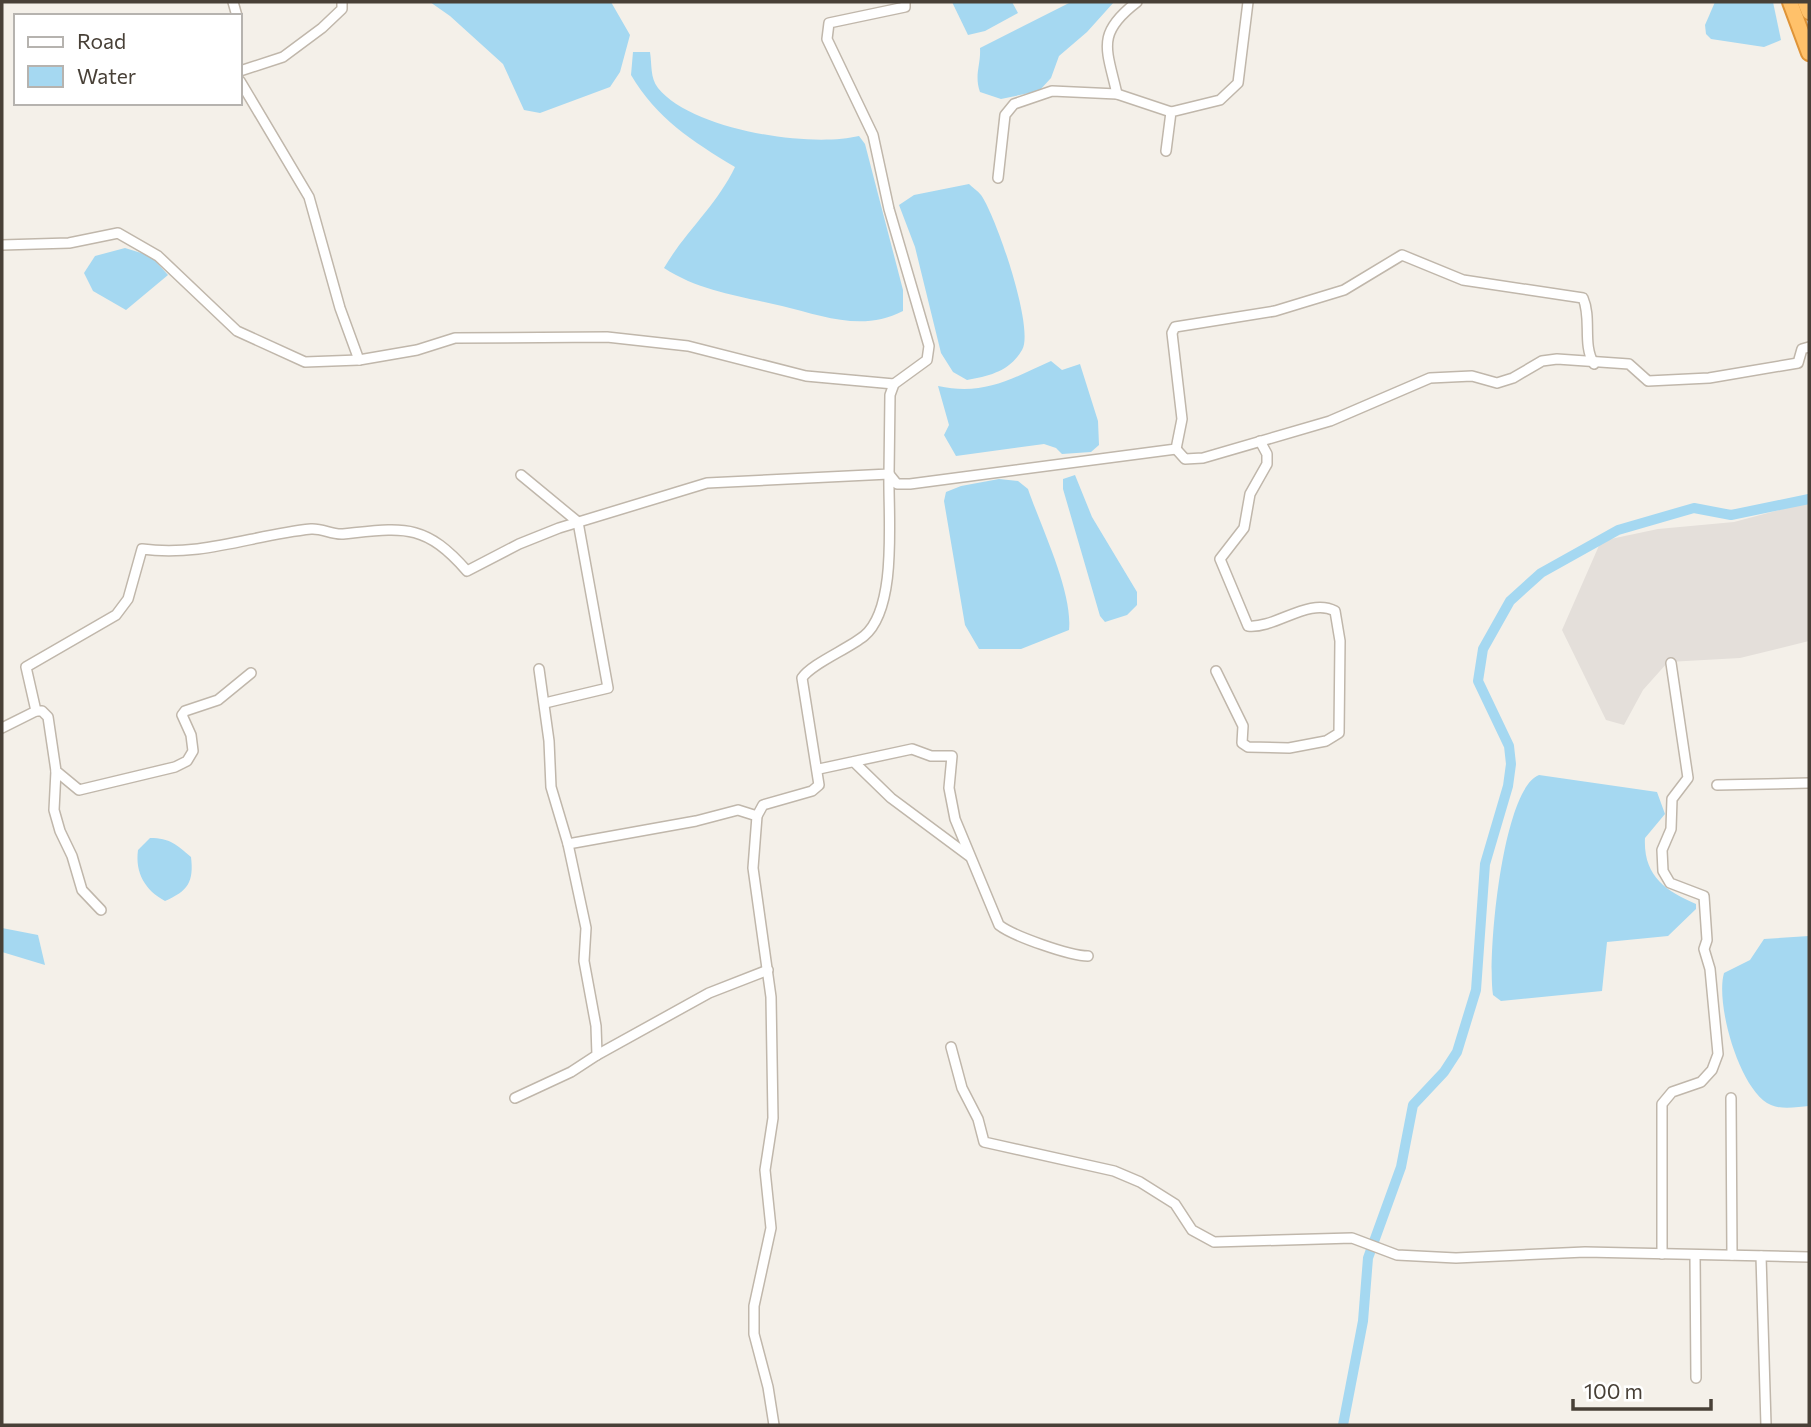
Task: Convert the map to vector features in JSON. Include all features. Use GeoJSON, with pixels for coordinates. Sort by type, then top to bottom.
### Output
{"type":"FeatureCollection","features":[{"type":"Feature","properties":{"kind":"highway"},"geometry":{"type":"LineString","coordinates":[[1790,2],[1809,52]]}},
{"type":"Feature","properties":{"kind":"highway"},"geometry":{"type":"LineString","coordinates":[[1805,2],[1809,12]]}},
{"type":"Feature","properties":{"kind":"street"},"geometry":{"type":"LineString","coordinates":[[242,70],[283,57],[322,28],[342,9],[342,2]]}},
{"type":"Feature","properties":{"kind":"street"},"geometry":{"type":"LineString","coordinates":[[774,1425],[768,1387],[754,1334],[753,1312],[771,1228],[765,1170],[773,1118],[768,970],[753,868],[757,816],[759,809],[770,802],[817,789],[819,769],[802,678],[848,649],[878,621],[887,587],[890,395],[894,384],[928,360],[929,346],[889,209],[873,135],[827,39],[829,23],[905,7],[905,2]]}},
{"type":"Feature","properties":{"kind":"street"},"geometry":{"type":"LineString","coordinates":[[1117,94],[1106,43],[1115,18],[1136,2]]}},
{"type":"Feature","properties":{"kind":"street"},"geometry":{"type":"LineString","coordinates":[[998,177],[1005,115],[1014,104],[1052,91],[1117,94],[1171,112],[1220,100],[1238,83],[1248,2]]}},
{"type":"Feature","properties":{"kind":"street"},"geometry":{"type":"LineString","coordinates":[[242,84],[309,197],[340,308],[359,360]]}},
{"type":"Feature","properties":{"kind":"street"},"geometry":{"type":"LineString","coordinates":[[1166,151],[1171,112]]}},
{"type":"Feature","properties":{"kind":"street"},"geometry":{"type":"LineString","coordinates":[[2,245],[69,243],[118,233],[159,256],[237,331],[305,362],[359,360],[417,350],[456,338],[607,337],[688,346],[806,376],[894,384]]}},
{"type":"Feature","properties":{"kind":"street"},"geometry":{"type":"LineString","coordinates":[[1176,449],[1182,419],[1172,334],[1175,327],[1275,311],[1344,290],[1402,255],[1463,280],[1526,292],[1583,298],[1588,353],[1594,364]]}},
{"type":"Feature","properties":{"kind":"street"},"geometry":{"type":"LineString","coordinates":[[1176,449],[1185,459],[1203,458],[1330,421],[1430,378],[1472,376],[1497,383],[1513,379],[1542,361],[1629,364],[1648,381],[1709,377],[1798,363],[1802,349],[1809,347]]}},
{"type":"Feature","properties":{"kind":"street"},"geometry":{"type":"LineString","coordinates":[[1216,671],[1243,726],[1242,743],[1248,747],[1289,748],[1326,741],[1329,736],[1339,733],[1340,641],[1335,611],[1325,608],[1311,610],[1248,626],[1220,559],[1244,528],[1250,494],[1267,464],[1267,454],[1260,441]]}},
{"type":"Feature","properties":{"kind":"street"},"geometry":{"type":"LineString","coordinates":[[36,711],[26,667],[116,615],[128,599],[142,549],[173,553],[314,529],[340,534],[366,529],[410,531],[444,544],[467,571],[519,544],[578,522],[707,483],[813,479],[869,472],[889,474],[897,484],[910,484],[1176,449]]}},
{"type":"Feature","properties":{"kind":"street"},"geometry":{"type":"LineString","coordinates":[[522,475],[578,522],[608,688],[545,703]]}},
{"type":"Feature","properties":{"kind":"street"},"geometry":{"type":"LineString","coordinates":[[1662,1254],[1662,1104],[1672,1092],[1701,1082],[1712,1070],[1718,1054],[1710,969],[1704,950],[1707,940],[1704,896],[1670,883],[1663,871],[1662,850],[1671,829],[1672,799],[1688,778],[1671,663]]}},
{"type":"Feature","properties":{"kind":"street"},"geometry":{"type":"LineString","coordinates":[[539,668],[545,703],[551,786],[568,844],[586,928],[584,961],[596,1026],[597,1055]]}},
{"type":"Feature","properties":{"kind":"street"},"geometry":{"type":"LineString","coordinates":[[56,771],[79,790],[175,767],[187,761],[193,751],[191,735],[182,715],[185,711],[218,700],[251,673]]}},
{"type":"Feature","properties":{"kind":"street"},"geometry":{"type":"LineString","coordinates":[[2,728],[36,711],[42,711],[48,717],[56,771],[54,810],[82,890],[102,910]]}},
{"type":"Feature","properties":{"kind":"street"},"geometry":{"type":"LineString","coordinates":[[819,769],[912,749],[931,756],[952,756],[951,799],[961,836],[999,925],[1009,933],[1070,955],[1088,956]]}},
{"type":"Feature","properties":{"kind":"street"},"geometry":{"type":"LineString","coordinates":[[854,762],[891,798],[971,857]]}},
{"type":"Feature","properties":{"kind":"street"},"geometry":{"type":"LineString","coordinates":[[1717,785],[1809,783]]}},
{"type":"Feature","properties":{"kind":"street"},"geometry":{"type":"LineString","coordinates":[[568,844],[696,821],[738,810],[757,816]]}},
{"type":"Feature","properties":{"kind":"street"},"geometry":{"type":"LineString","coordinates":[[515,1098],[709,993],[768,970]]}},
{"type":"Feature","properties":{"kind":"street"},"geometry":{"type":"LineString","coordinates":[[951,1047],[962,1088],[978,1119],[984,1142],[1114,1171],[1140,1182],[1175,1204],[1192,1230],[1214,1242],[1352,1238],[1397,1255],[1456,1258],[1585,1252],[1809,1257]]}},
{"type":"Feature","properties":{"kind":"street"},"geometry":{"type":"LineString","coordinates":[[1731,1098],[1732,1255]]}},
{"type":"Feature","properties":{"kind":"street"},"geometry":{"type":"LineString","coordinates":[[1695,1255],[1696,1378]]}},
{"type":"Feature","properties":{"kind":"street"},"geometry":{"type":"LineString","coordinates":[[1761,1256],[1766,1425]]}},
{"type":"Feature","properties":{"kind":"shaded area"},"geometry":{"type":"Polygon","coordinates":[[[1809,502],[1809,641],[1740,658],[1668,662],[1643,690],[1624,725],[1606,720],[1562,630],[1601,541],[1658,529],[1734,522],[1809,502]]]}},
{"type":"Feature","properties":{"kind":"water"},"geometry":{"type":"Polygon","coordinates":[[[430,2],[611,2],[630,35],[620,72],[610,87],[540,113],[524,110],[503,64],[450,16],[430,2]]]}},
{"type":"Feature","properties":{"kind":"water"},"geometry":{"type":"Polygon","coordinates":[[[952,2],[1012,2],[1018,13],[985,31],[968,35],[952,2]]]}},
{"type":"Feature","properties":{"kind":"water"},"geometry":{"type":"Polygon","coordinates":[[[1071,2],[1114,2],[1087,32],[1059,56],[1051,78],[1039,91],[1001,99],[980,92],[980,48],[1071,2]]]}},
{"type":"Feature","properties":{"kind":"water"},"geometry":{"type":"Polygon","coordinates":[[[1715,2],[1773,2],[1781,40],[1764,47],[1711,39],[1706,34],[1705,25],[1715,2]]]}},
{"type":"Feature","properties":{"kind":"water"},"geometry":{"type":"Polygon","coordinates":[[[633,52],[650,52],[655,84],[674,103],[723,125],[782,137],[837,139],[859,136],[865,144],[903,290],[903,311],[873,320],[828,318],[707,288],[664,268],[719,194],[735,167],[690,138],[652,104],[631,75],[633,52]]]}},
{"type":"Feature","properties":{"kind":"water"},"geometry":{"type":"Polygon","coordinates":[[[969,184],[981,195],[996,225],[1019,297],[1025,338],[1022,350],[1012,363],[991,374],[967,380],[953,372],[941,353],[915,247],[899,205],[914,195],[969,184]]]}},
{"type":"Feature","properties":{"kind":"water"},"geometry":{"type":"Polygon","coordinates":[[[125,248],[151,256],[168,275],[126,310],[93,291],[84,273],[95,256],[125,248]]]}},
{"type":"Feature","properties":{"kind":"water"},"geometry":{"type":"Polygon","coordinates":[[[1051,361],[1062,370],[1080,364],[1098,421],[1099,445],[1091,452],[1062,454],[1056,448],[1044,444],[956,456],[944,435],[949,425],[938,386],[969,389],[997,384],[1051,361]]]}},
{"type":"Feature","properties":{"kind":"water"},"geometry":{"type":"Polygon","coordinates":[[[1075,475],[1092,517],[1137,592],[1137,605],[1127,615],[1105,622],[1100,616],[1063,489],[1063,479],[1075,475]]]}},
{"type":"Feature","properties":{"kind":"water"},"geometry":{"type":"Polygon","coordinates":[[[999,479],[1018,481],[1028,489],[1055,560],[1069,615],[1069,630],[1021,649],[979,649],[965,625],[944,501],[946,492],[961,486],[999,479]]]}},
{"type":"Feature","properties":{"kind":"water"},"geometry":{"type":"Polygon","coordinates":[[[1539,775],[1657,792],[1665,814],[1645,838],[1648,862],[1658,880],[1696,904],[1696,909],[1668,936],[1607,942],[1602,991],[1501,1001],[1493,995],[1492,975],[1492,947],[1500,876],[1515,810],[1526,787],[1539,775]]]}},
{"type":"Feature","properties":{"kind":"water"},"geometry":{"type":"Polygon","coordinates":[[[150,838],[173,843],[191,857],[188,885],[165,901],[147,886],[138,866],[138,850],[150,838]]]}},
{"type":"Feature","properties":{"kind":"water"},"geometry":{"type":"Polygon","coordinates":[[[2,928],[38,935],[45,965],[2,952],[2,928]]]}},
{"type":"Feature","properties":{"kind":"water"},"geometry":{"type":"Polygon","coordinates":[[[1809,936],[1809,1106],[1780,1107],[1771,1105],[1760,1097],[1740,1066],[1732,1046],[1723,1005],[1724,973],[1750,960],[1764,939],[1809,936]]]}},
{"type":"Feature","properties":{"kind":"waterway"},"geometry":{"type":"LineString","coordinates":[[1343,1425],[1363,1321],[1368,1258],[1401,1167],[1413,1105],[1444,1072],[1457,1052],[1476,990],[1485,864],[1508,786],[1511,764],[1509,746],[1478,681],[1483,649],[1510,601],[1541,573],[1618,530],[1694,508],[1731,515],[1809,499]]}}]}
